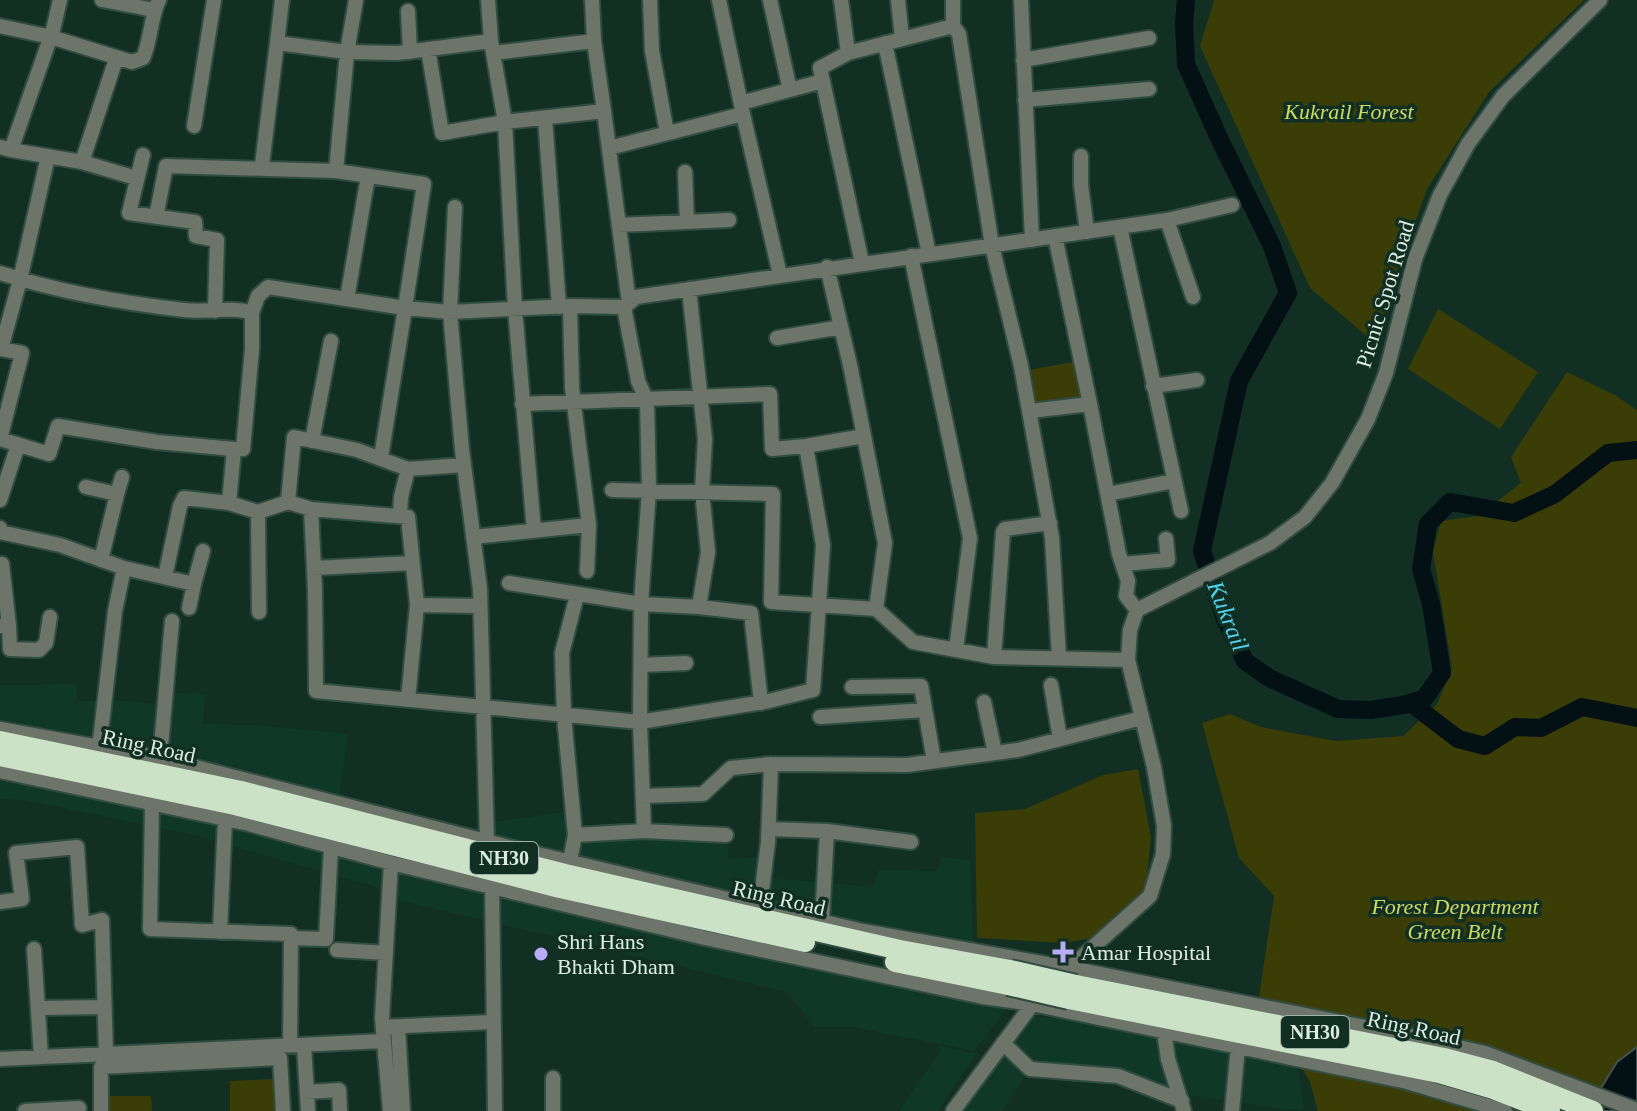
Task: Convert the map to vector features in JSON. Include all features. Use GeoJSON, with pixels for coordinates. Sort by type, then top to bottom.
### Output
{"type":"FeatureCollection","features":[{"type":"Feature","properties":{"kind":"highway","name":"Ring Road"},"geometry":{"type":"LineString","coordinates":[[0,741],[241,791],[595,881],[900,950],[1010,979]]}},
{"type":"Feature","properties":{"kind":"highway","name":"Ring Road"},"geometry":{"type":"LineString","coordinates":[[0,756],[235,805],[560,888],[1010,979],[1444,1058],[1493,1071],[1549,1098]]}},
{"type":"Feature","properties":{"kind":"highway","name":"NH30"},"geometry":{"type":"LineString","coordinates":[[1549,1098],[1593,1111]]}},
{"type":"Feature","properties":{"kind":"street"},"geometry":{"type":"LineString","coordinates":[[60,0],[51,37],[6,148],[82,162],[136,178]]}},
{"type":"Feature","properties":{"kind":"street"},"geometry":{"type":"LineString","coordinates":[[0,26],[51,37],[116,59],[132,62],[143,58],[156,5],[102,0]]}},
{"type":"Feature","properties":{"kind":"street"},"geometry":{"type":"LineString","coordinates":[[194,126],[214,0]]}},
{"type":"Feature","properties":{"kind":"street"},"geometry":{"type":"LineString","coordinates":[[268,169],[262,165],[282,0]]}},
{"type":"Feature","properties":{"kind":"street"},"geometry":{"type":"LineString","coordinates":[[336,171],[347,52],[356,0]]}},
{"type":"Feature","properties":{"kind":"street"},"geometry":{"type":"LineString","coordinates":[[488,0],[492,47],[505,122],[515,309],[534,531]]}},
{"type":"Feature","properties":{"kind":"street"},"geometry":{"type":"LineString","coordinates":[[592,0],[594,41],[619,225],[626,305],[638,381],[647,401],[649,489],[641,604],[640,722],[644,831]]}},
{"type":"Feature","properties":{"kind":"street"},"geometry":{"type":"LineString","coordinates":[[650,0],[652,51],[667,133]]}},
{"type":"Feature","properties":{"kind":"street"},"geometry":{"type":"LineString","coordinates":[[719,0],[780,275]]}},
{"type":"Feature","properties":{"kind":"street"},"geometry":{"type":"LineString","coordinates":[[770,0],[790,90]]}},
{"type":"Feature","properties":{"kind":"street"},"geometry":{"type":"LineString","coordinates":[[841,0],[848,53]]}},
{"type":"Feature","properties":{"kind":"street"},"geometry":{"type":"LineString","coordinates":[[898,0],[902,39]]}},
{"type":"Feature","properties":{"kind":"street"},"geometry":{"type":"LineString","coordinates":[[953,0],[953,26],[959,34],[992,246],[1030,411],[1050,523],[1059,658]]}},
{"type":"Feature","properties":{"kind":"street"},"geometry":{"type":"LineString","coordinates":[[1021,0],[1032,240]]}},
{"type":"Feature","properties":{"kind":"street","name":"Picnic Spot Road"},"geometry":{"type":"LineString","coordinates":[[1137,610],[1270,543],[1305,517],[1332,483],[1372,407],[1386,373],[1415,259],[1440,195],[1468,144],[1503,96],[1600,0]]}},
{"type":"Feature","properties":{"kind":"street"},"geometry":{"type":"LineString","coordinates":[[408,11],[410,52]]}},
{"type":"Feature","properties":{"kind":"street"},"geometry":{"type":"LineString","coordinates":[[862,263],[820,68],[848,53],[953,26]]}},
{"type":"Feature","properties":{"kind":"street"},"geometry":{"type":"LineString","coordinates":[[1023,60],[1149,38]]}},
{"type":"Feature","properties":{"kind":"street"},"geometry":{"type":"LineString","coordinates":[[277,43],[347,52],[410,52],[594,41]]}},
{"type":"Feature","properties":{"kind":"street"},"geometry":{"type":"LineString","coordinates":[[885,43],[929,254]]}},
{"type":"Feature","properties":{"kind":"street"},"geometry":{"type":"LineString","coordinates":[[428,49],[442,133],[505,122],[604,111]]}},
{"type":"Feature","properties":{"kind":"street"},"geometry":{"type":"LineString","coordinates":[[82,162],[116,59]]}},
{"type":"Feature","properties":{"kind":"street"},"geometry":{"type":"LineString","coordinates":[[609,148],[667,133],[823,81]]}},
{"type":"Feature","properties":{"kind":"street"},"geometry":{"type":"LineString","coordinates":[[1025,100],[1149,89]]}},
{"type":"Feature","properties":{"kind":"street"},"geometry":{"type":"LineString","coordinates":[[545,118],[573,402],[589,525],[587,571]]}},
{"type":"Feature","properties":{"kind":"street"},"geometry":{"type":"LineString","coordinates":[[143,155],[129,213],[195,222],[196,236],[217,240],[215,311]]}},
{"type":"Feature","properties":{"kind":"street"},"geometry":{"type":"LineString","coordinates":[[48,156],[1,349],[22,353],[0,439],[49,454],[58,426],[157,442],[243,449],[252,313],[258,296],[268,287],[450,312],[626,305],[636,297],[1167,220],[1232,205]]}},
{"type":"Feature","properties":{"kind":"street"},"geometry":{"type":"LineString","coordinates":[[1081,156],[1087,232]]}},
{"type":"Feature","properties":{"kind":"street"},"geometry":{"type":"LineString","coordinates":[[156,217],[166,166],[336,171],[424,184],[381,457]]}},
{"type":"Feature","properties":{"kind":"street"},"geometry":{"type":"LineString","coordinates":[[685,172],[687,222]]}},
{"type":"Feature","properties":{"kind":"street"},"geometry":{"type":"LineString","coordinates":[[347,299],[368,176]]}},
{"type":"Feature","properties":{"kind":"street"},"geometry":{"type":"LineString","coordinates":[[455,207],[450,312],[480,606],[487,841]]}},
{"type":"Feature","properties":{"kind":"street"},"geometry":{"type":"LineString","coordinates":[[619,225],[729,220]]}},
{"type":"Feature","properties":{"kind":"street"},"geometry":{"type":"LineString","coordinates":[[1167,220],[1193,297]]}},
{"type":"Feature","properties":{"kind":"street"},"geometry":{"type":"LineString","coordinates":[[1120,227],[1181,511]]}},
{"type":"Feature","properties":{"kind":"street"},"geometry":{"type":"LineString","coordinates":[[953,1111],[1032,1004],[1150,896],[1163,854],[1164,826],[1128,660],[1130,630],[1137,610],[1126,596],[1128,581],[1055,236]]}},
{"type":"Feature","properties":{"kind":"street"},"geometry":{"type":"LineString","coordinates":[[911,256],[970,538],[956,650]]}},
{"type":"Feature","properties":{"kind":"street"},"geometry":{"type":"LineString","coordinates":[[827,267],[885,543],[876,609]]}},
{"type":"Feature","properties":{"kind":"street"},"geometry":{"type":"LineString","coordinates":[[0,273],[20,280],[157,307],[252,313]]}},
{"type":"Feature","properties":{"kind":"street"},"geometry":{"type":"LineString","coordinates":[[689,289],[705,439],[702,491],[708,552],[699,607]]}},
{"type":"Feature","properties":{"kind":"street"},"geometry":{"type":"LineString","coordinates":[[777,338],[841,327]]}},
{"type":"Feature","properties":{"kind":"street"},"geometry":{"type":"LineString","coordinates":[[312,441],[331,341]]}},
{"type":"Feature","properties":{"kind":"street"},"geometry":{"type":"LineString","coordinates":[[1153,386],[1197,380]]}},
{"type":"Feature","properties":{"kind":"street"},"geometry":{"type":"LineString","coordinates":[[522,404],[770,394],[772,449],[864,436]]}},
{"type":"Feature","properties":{"kind":"street"},"geometry":{"type":"LineString","coordinates":[[1030,411],[1090,404]]}},
{"type":"Feature","properties":{"kind":"street"},"geometry":{"type":"LineString","coordinates":[[288,502],[294,437],[357,450],[408,469],[464,465]]}},
{"type":"Feature","properties":{"kind":"street"},"geometry":{"type":"LineString","coordinates":[[0,500],[18,445]]}},
{"type":"Feature","properties":{"kind":"street"},"geometry":{"type":"LineString","coordinates":[[311,509],[316,691],[640,722],[761,703],[813,690],[823,545],[806,446]]}},
{"type":"Feature","properties":{"kind":"street"},"geometry":{"type":"LineString","coordinates":[[229,503],[234,449]]}},
{"type":"Feature","properties":{"kind":"street"},"geometry":{"type":"LineString","coordinates":[[400,516],[408,469]]}},
{"type":"Feature","properties":{"kind":"street"},"geometry":{"type":"LineString","coordinates":[[101,560],[122,477]]}},
{"type":"Feature","properties":{"kind":"street"},"geometry":{"type":"LineString","coordinates":[[1108,494],[1174,481]]}},
{"type":"Feature","properties":{"kind":"street"},"geometry":{"type":"LineString","coordinates":[[86,487],[117,494]]}},
{"type":"Feature","properties":{"kind":"street"},"geometry":{"type":"LineString","coordinates":[[612,490],[773,494],[771,602],[876,609],[913,642],[994,657],[1128,660]]}},
{"type":"Feature","properties":{"kind":"street"},"geometry":{"type":"LineString","coordinates":[[165,577],[184,498],[229,503],[258,512],[288,502],[311,509],[408,517],[417,605],[408,700]]}},
{"type":"Feature","properties":{"kind":"street"},"geometry":{"type":"LineString","coordinates":[[258,512],[259,612]]}},
{"type":"Feature","properties":{"kind":"street"},"geometry":{"type":"LineString","coordinates":[[994,657],[1003,532],[1050,523]]}},
{"type":"Feature","properties":{"kind":"street"},"geometry":{"type":"LineString","coordinates":[[473,537],[589,525]]}},
{"type":"Feature","properties":{"kind":"street"},"geometry":{"type":"LineString","coordinates":[[0,528],[0,532],[60,545],[124,568],[194,584]]}},
{"type":"Feature","properties":{"kind":"street"},"geometry":{"type":"LineString","coordinates":[[1123,564],[1168,560],[1166,539]]}},
{"type":"Feature","properties":{"kind":"street"},"geometry":{"type":"LineString","coordinates":[[189,608],[203,551]]}},
{"type":"Feature","properties":{"kind":"street"},"geometry":{"type":"LineString","coordinates":[[314,568],[412,563]]}},
{"type":"Feature","properties":{"kind":"street"},"geometry":{"type":"LineString","coordinates":[[2,564],[4,626],[10,649],[39,650],[46,643],[50,617]]}},
{"type":"Feature","properties":{"kind":"street"},"geometry":{"type":"LineString","coordinates":[[99,749],[113,626],[124,568]]}},
{"type":"Feature","properties":{"kind":"street"},"geometry":{"type":"LineString","coordinates":[[509,583],[641,604],[751,613],[761,703]]}},
{"type":"Feature","properties":{"kind":"street"},"geometry":{"type":"LineString","coordinates":[[570,861],[575,835],[564,716],[562,653],[577,595]]}},
{"type":"Feature","properties":{"kind":"street"},"geometry":{"type":"LineString","coordinates":[[417,605],[480,606]]}},
{"type":"Feature","properties":{"kind":"street"},"geometry":{"type":"LineString","coordinates":[[160,758],[172,621]]}},
{"type":"Feature","properties":{"kind":"street"},"geometry":{"type":"LineString","coordinates":[[641,665],[686,663]]}},
{"type":"Feature","properties":{"kind":"street"},"geometry":{"type":"LineString","coordinates":[[1051,685],[1060,739]]}},
{"type":"Feature","properties":{"kind":"street"},"geometry":{"type":"LineString","coordinates":[[852,687],[921,686],[934,761]]}},
{"type":"Feature","properties":{"kind":"street"},"geometry":{"type":"LineString","coordinates":[[984,702],[995,753]]}},
{"type":"Feature","properties":{"kind":"street"},"geometry":{"type":"LineString","coordinates":[[820,717],[925,710]]}},
{"type":"Feature","properties":{"kind":"street"},"geometry":{"type":"LineString","coordinates":[[643,796],[703,794],[731,768],[771,764],[907,765],[995,753],[1142,718]]}},
{"type":"Feature","properties":{"kind":"street"},"geometry":{"type":"LineString","coordinates":[[0,729],[160,758],[487,841],[822,921],[1010,979],[1032,1004],[1407,1082],[1505,1111]]}},
{"type":"Feature","properties":{"kind":"street"},"geometry":{"type":"LineString","coordinates":[[760,906],[769,829],[771,764]]}},
{"type":"Feature","properties":{"kind":"street"},"geometry":{"type":"LineString","coordinates":[[0,771],[225,819],[391,863],[705,938],[1010,979],[1070,968],[1420,1038],[1485,1053],[1549,1098],[1637,1110]]}},
{"type":"Feature","properties":{"kind":"street"},"geometry":{"type":"LineString","coordinates":[[152,803],[150,929],[291,934],[297,1045],[308,1111]]}},
{"type":"Feature","properties":{"kind":"street"},"geometry":{"type":"LineString","coordinates":[[220,932],[225,819]]}},
{"type":"Feature","properties":{"kind":"street"},"geometry":{"type":"LineString","coordinates":[[769,829],[827,831],[911,842]]}},
{"type":"Feature","properties":{"kind":"street"},"geometry":{"type":"LineString","coordinates":[[575,835],[644,831],[726,835]]}},
{"type":"Feature","properties":{"kind":"street"},"geometry":{"type":"LineString","coordinates":[[822,921],[827,831]]}},
{"type":"Feature","properties":{"kind":"street"},"geometry":{"type":"LineString","coordinates":[[291,938],[326,939],[331,846]]}},
{"type":"Feature","properties":{"kind":"street"},"geometry":{"type":"LineString","coordinates":[[0,902],[22,899],[16,853],[77,847],[82,925],[102,920],[106,1054]]}},
{"type":"Feature","properties":{"kind":"street"},"geometry":{"type":"LineString","coordinates":[[390,1111],[386,953],[391,863]]}},
{"type":"Feature","properties":{"kind":"street"},"geometry":{"type":"LineString","coordinates":[[492,888],[495,1111]]}},
{"type":"Feature","properties":{"kind":"street"},"geometry":{"type":"LineString","coordinates":[[34,949],[41,1057]]}},
{"type":"Feature","properties":{"kind":"street"},"geometry":{"type":"LineString","coordinates":[[337,950],[386,953]]}},
{"type":"Feature","properties":{"kind":"street"},"geometry":{"type":"LineString","coordinates":[[38,1008],[104,1007]]}},
{"type":"Feature","properties":{"kind":"street"},"geometry":{"type":"LineString","coordinates":[[0,1059],[297,1045],[492,1022]]}},
{"type":"Feature","properties":{"kind":"street"},"geometry":{"type":"LineString","coordinates":[[1164,1031],[1168,1059],[1183,1106]]}},
{"type":"Feature","properties":{"kind":"street"},"geometry":{"type":"LineString","coordinates":[[388,1032],[403,1111]]}},
{"type":"Feature","properties":{"kind":"street"},"geometry":{"type":"LineString","coordinates":[[1003,1043],[1030,1069],[1118,1076],[1183,1106]]}},
{"type":"Feature","properties":{"kind":"street"},"geometry":{"type":"LineString","coordinates":[[1232,1111],[1238,1046]]}},
{"type":"Feature","properties":{"kind":"street"},"geometry":{"type":"LineString","coordinates":[[101,1111],[101,1067],[280,1058],[283,1111]]}},
{"type":"Feature","properties":{"kind":"street"},"geometry":{"type":"LineString","coordinates":[[553,1078],[553,1111]]}},
{"type":"Feature","properties":{"kind":"street"},"geometry":{"type":"LineString","coordinates":[[307,1092],[339,1090],[340,1111]]}},
{"type":"Feature","properties":{"kind":"street"},"geometry":{"type":"LineString","coordinates":[[25,1111],[79,1108]]}},
{"type":"Feature","properties":{"kind":"shaded area"},"geometry":{"type":"Polygon","coordinates":[[[76,684],[78,701],[157,704],[160,692],[205,694],[203,724],[253,725],[348,734],[339,798],[0,727],[0,685],[76,684]]]}},
{"type":"Feature","properties":{"kind":"shaded area"},"geometry":{"type":"Polygon","coordinates":[[[0,775],[220,820],[854,977],[1007,1008],[974,1051],[852,1027],[814,1027],[787,992],[393,899],[383,889],[194,835],[24,800],[0,799],[0,775]]]}},
{"type":"Feature","properties":{"kind":"shaded area"},"geometry":{"type":"Polygon","coordinates":[[[570,811],[572,837],[565,856],[491,838],[494,822],[570,811]]]}},
{"type":"Feature","properties":{"kind":"shaded area"},"geometry":{"type":"Polygon","coordinates":[[[578,837],[727,840],[729,859],[761,857],[772,878],[872,887],[879,870],[938,871],[941,857],[970,860],[973,945],[886,931],[573,859],[578,837]]]}},
{"type":"Feature","properties":{"kind":"shaded area"},"geometry":{"type":"Polygon","coordinates":[[[1025,1015],[1123,1026],[1265,1060],[1298,1064],[1304,1109],[1284,1109],[1029,1072],[1002,1111],[956,1111],[1025,1015]]]}},
{"type":"Feature","properties":{"kind":"shaded area"},"geometry":{"type":"Polygon","coordinates":[[[938,1045],[976,1054],[938,1111],[899,1111],[941,1050],[938,1045]]]}},
{"type":"Feature","properties":{"kind":"shaded area"},"geometry":{"type":"Polygon","coordinates":[[[1637,1047],[1637,1111],[1587,1111],[1617,1062],[1637,1047]]]}},
{"type":"Feature","properties":{"kind":"green space","name":"Kukrail Forest"},"geometry":{"type":"Polygon","coordinates":[[[1214,0],[1584,0],[1489,92],[1427,189],[1376,344],[1310,288],[1200,46],[1214,0]]]}},
{"type":"Feature","properties":{"kind":"green space"},"geometry":{"type":"Polygon","coordinates":[[[1438,309],[1538,372],[1500,429],[1408,369],[1438,309]]]}},
{"type":"Feature","properties":{"kind":"green space"},"geometry":{"type":"Polygon","coordinates":[[[1073,362],[1080,401],[1031,410],[1024,371],[1073,362]]]}},
{"type":"Feature","properties":{"kind":"green space","name":"Forest Department Green Belt"},"geometry":{"type":"Polygon","coordinates":[[[1567,372],[1615,395],[1637,410],[1637,1047],[1616,1062],[1587,1111],[1318,1111],[1310,1082],[1259,997],[1274,896],[1239,858],[1202,723],[1230,714],[1261,727],[1336,741],[1403,736],[1437,704],[1452,668],[1433,552],[1441,521],[1478,516],[1521,483],[1511,457],[1567,372]]]}},
{"type":"Feature","properties":{"kind":"green space"},"geometry":{"type":"Polygon","coordinates":[[[1138,769],[1151,837],[1147,878],[1138,902],[1098,937],[1064,943],[977,938],[975,813],[1025,809],[1103,775],[1138,769]]]}},
{"type":"Feature","properties":{"kind":"green space"},"geometry":{"type":"Polygon","coordinates":[[[275,1079],[275,1111],[230,1111],[230,1081],[275,1079]]]}},
{"type":"Feature","properties":{"kind":"green space"},"geometry":{"type":"Polygon","coordinates":[[[103,1096],[151,1096],[152,1111],[102,1111],[103,1096]]]}},
{"type":"Feature","properties":{"kind":"waterway","name":"Kukrail"},"geometry":{"type":"LineString","coordinates":[[1186,0],[1186,64],[1272,246],[1288,293],[1239,381],[1202,551],[1225,619],[1245,661],[1269,678],[1338,709],[1371,710],[1424,699],[1442,673],[1431,604],[1421,569],[1428,524],[1450,502],[1514,513],[1555,494],[1608,453],[1637,450]]}},
{"type":"Feature","properties":{"kind":"waterway"},"geometry":{"type":"LineString","coordinates":[[1411,703],[1458,739],[1485,746],[1515,727],[1541,728],[1582,707],[1637,718]]}},
{"type":"Feature","properties":{"kind":"place","name":"Amar Hospital"},"geometry":{"type":"Point","coordinates":[1063,952]}},
{"type":"Feature","properties":{"kind":"place","name":"Shri Hans Bhakti Dham"},"geometry":{"type":"Point","coordinates":[541,954]}}]}
